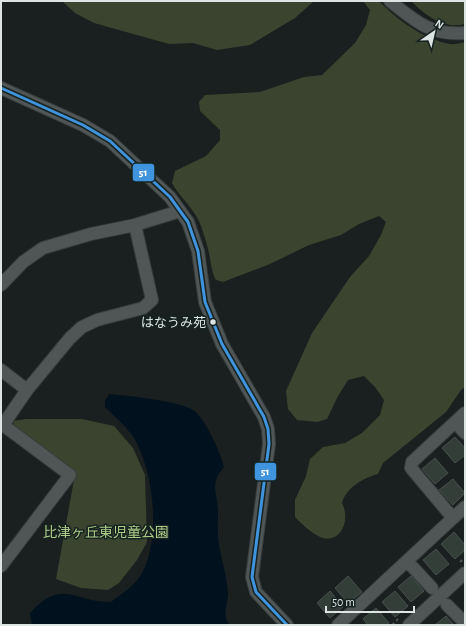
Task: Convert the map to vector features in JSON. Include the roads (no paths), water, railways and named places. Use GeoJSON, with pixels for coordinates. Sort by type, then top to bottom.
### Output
{"type":"FeatureCollection","features":[{"type":"Feature","properties":{"kind":"street"},"geometry":{"type":"LineString","coordinates":[[390,1],[422,26],[446,33],[465,33]]}},
{"type":"Feature","properties":{"kind":"street"},"geometry":{"type":"LineString","coordinates":[[1,88],[83,125],[110,141],[170,197],[188,222],[198,251],[205,302],[222,344],[264,417],[268,429],[270,444],[252,576],[256,592],[287,625]]}},
{"type":"Feature","properties":{"kind":"street"},"geometry":{"type":"LineString","coordinates":[[1,284],[23,262],[43,248],[91,234],[136,225],[180,211]]}},
{"type":"Feature","properties":{"kind":"street"},"geometry":{"type":"LineString","coordinates":[[2,561],[70,476],[2,426],[27,390],[70,338],[82,327],[97,320],[143,308],[152,300],[136,225]]}},
{"type":"Feature","properties":{"kind":"street"},"geometry":{"type":"LineString","coordinates":[[1,370],[27,390]]}},
{"type":"Feature","properties":{"kind":"street"},"geometry":{"type":"LineString","coordinates":[[453,518],[411,468],[412,462],[465,413]]}},
{"type":"Feature","properties":{"kind":"street"},"geometry":{"type":"LineString","coordinates":[[455,422],[465,433]]}},
{"type":"Feature","properties":{"kind":"street"},"geometry":{"type":"LineString","coordinates":[[338,625],[465,507]]}},
{"type":"Feature","properties":{"kind":"street"},"geometry":{"type":"LineString","coordinates":[[407,561],[432,588]]}},
{"type":"Feature","properties":{"kind":"street"},"geometry":{"type":"LineString","coordinates":[[409,625],[465,573]]}},
{"type":"Feature","properties":{"kind":"street"},"geometry":{"type":"LineString","coordinates":[[448,605],[465,623]]}},
{"type":"Feature","properties":{"kind":"water"},"geometry":{"type":"Polygon","coordinates":[[[109,394],[168,402],[190,408],[200,417],[213,438],[224,467],[216,480],[215,492],[218,507],[218,540],[228,593],[225,614],[230,625],[32,625],[30,613],[41,602],[51,596],[69,594],[87,599],[111,602],[136,581],[142,573],[148,559],[152,542],[153,505],[146,469],[141,452],[134,438],[105,407],[105,401],[109,394]]]}},
{"type":"Feature","properties":{"kind":"place","name":"はなうみ苑"},"geometry":{"type":"Point","coordinates":[213,322]}},
{"type":"Feature","properties":{"kind":"park label","name":"比津ヶ丘東児童公園"},"geometry":{"type":"Point","coordinates":[106,532]}}]}
